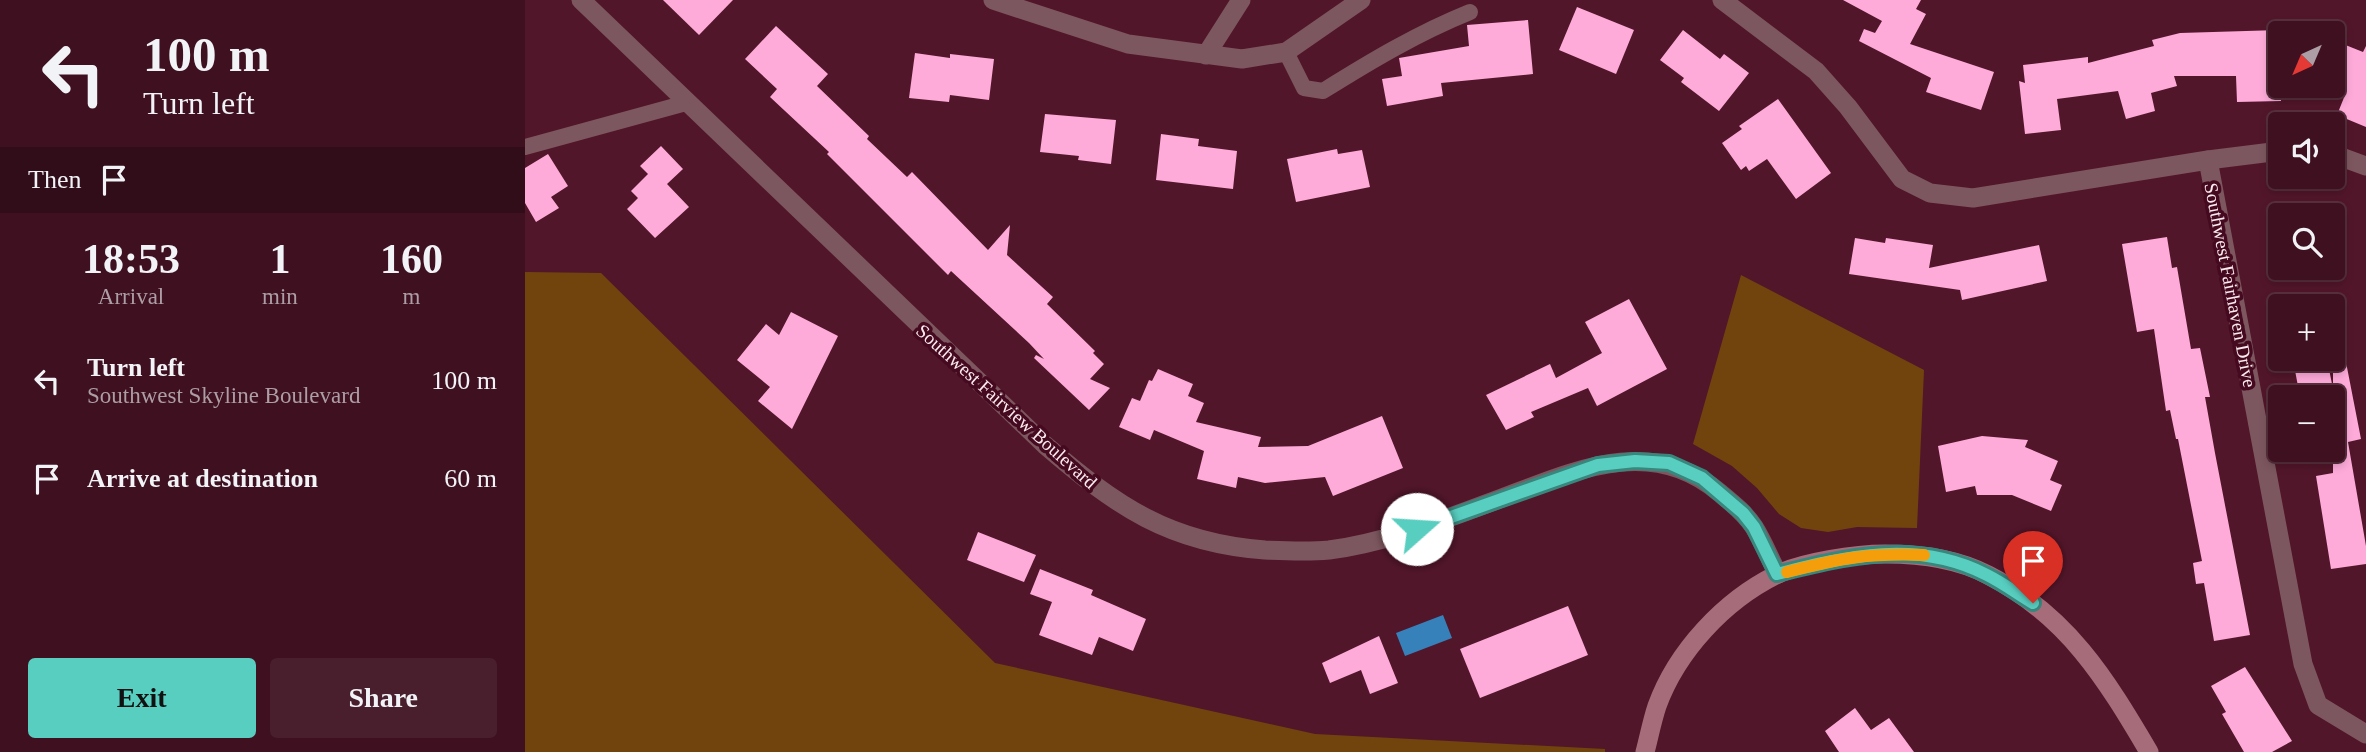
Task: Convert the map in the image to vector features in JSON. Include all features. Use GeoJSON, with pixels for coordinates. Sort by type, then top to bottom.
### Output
{"type":"FeatureCollection","features":[{"type":"Feature","properties":{"kind":"main road"},"geometry":{"type":"LineString","coordinates":[[1645,752],[1658,705],[1686,653],[1708,626],[1730,607],[1777,574],[1838,558],[1893,554],[1948,560],[1989,575],[2043,611],[2085,653],[2119,699],[2149,752]]}},
{"type":"Feature","properties":{"kind":"street","name":"Southwest Fairview Boulevard"},"geometry":{"type":"LineString","coordinates":[[581,0],[1045,445],[1111,499],[1166,529],[1235,547],[1327,550],[1395,536],[1598,465],[1651,461],[1669,463],[1688,470],[1743,513],[1754,527],[1777,574]]}},
{"type":"Feature","properties":{"kind":"street"},"geometry":{"type":"LineString","coordinates":[[993,0],[1128,44],[1242,59],[1286,52],[1361,0]]}},
{"type":"Feature","properties":{"kind":"street"},"geometry":{"type":"LineString","coordinates":[[1206,55],[1241,0]]}},
{"type":"Feature","properties":{"kind":"street","name":"Southwest Fairhaven Drive"},"geometry":{"type":"LineString","coordinates":[[1722,0],[1816,71],[1848,107],[1902,179],[1930,193],[1973,198],[2208,160],[2303,664],[2318,705],[2366,734]]}},
{"type":"Feature","properties":{"kind":"street"},"geometry":{"type":"LineString","coordinates":[[2208,160],[2268,152]]}},
{"type":"Feature","properties":{"kind":"street"},"geometry":{"type":"LineString","coordinates":[[2345,158],[2366,166]]}},
{"type":"Feature","properties":{"kind":"lane"},"geometry":{"type":"LineString","coordinates":[[1286,52],[1304,88],[1323,91],[1409,40],[1470,12]]}},
{"type":"Feature","properties":{"kind":"lane"},"geometry":{"type":"LineString","coordinates":[[525,147],[686,103]]}},
{"type":"Feature","properties":{"kind":"shaded area"},"geometry":{"type":"Polygon","coordinates":[[[525,272],[601,273],[995,663],[1315,734],[1605,749],[1605,752],[525,752],[525,272]]]}},
{"type":"Feature","properties":{"kind":"shaded area"},"geometry":{"type":"Polygon","coordinates":[[[1741,275],[1924,370],[1917,528],[1857,527],[1828,532],[1801,528],[1779,514],[1757,488],[1732,466],[1693,444],[1741,275]]]}},
{"type":"Feature","properties":{"kind":"water"},"geometry":{"type":"Polygon","coordinates":[[[1443,615],[1452,638],[1405,656],[1396,633],[1443,615]]]}},
{"type":"Feature","properties":{"kind":"building"},"geometry":{"type":"Polygon","coordinates":[[[663,0],[733,0],[699,35],[663,0]]]}},
{"type":"Feature","properties":{"kind":"building"},"geometry":{"type":"Polygon","coordinates":[[[1843,0],[1921,0],[1916,9],[1926,14],[1910,44],[1994,72],[1981,110],[1926,92],[1931,78],[1859,41],[1864,29],[1875,33],[1882,21],[1843,0]]]}},
{"type":"Feature","properties":{"kind":"building"},"geometry":{"type":"Polygon","coordinates":[[[1577,7],[1634,30],[1616,74],[1559,50],[1577,7]]]}},
{"type":"Feature","properties":{"kind":"building"},"geometry":{"type":"Polygon","coordinates":[[[1528,20],[1533,74],[1441,83],[1443,96],[1387,106],[1382,79],[1402,76],[1399,58],[1469,46],[1467,25],[1528,20]]]}},
{"type":"Feature","properties":{"kind":"building"},"geometry":{"type":"Polygon","coordinates":[[[776,26],[828,74],[817,86],[869,136],[867,139],[907,177],[912,172],[988,250],[1010,225],[1007,255],[1053,297],[1047,304],[1095,351],[1093,353],[1104,364],[1090,379],[1110,388],[1089,410],[1034,358],[1036,355],[1044,359],[1029,343],[951,271],[948,275],[827,154],[829,152],[770,97],[777,89],[745,59],[776,26]]]}},
{"type":"Feature","properties":{"kind":"building"},"geometry":{"type":"Polygon","coordinates":[[[1683,30],[1720,59],[1724,54],[1749,73],[1719,111],[1681,82],[1684,78],[1660,60],[1683,30]]]}},
{"type":"Feature","properties":{"kind":"building"},"geometry":{"type":"Polygon","coordinates":[[[2268,30],[2268,98],[2281,98],[2281,101],[2237,102],[2236,76],[2174,76],[2177,86],[2151,93],[2155,111],[2126,119],[2118,91],[2057,99],[2061,130],[2025,134],[2019,81],[2025,83],[2023,65],[2088,57],[2088,63],[2154,46],[2152,40],[2180,33],[2268,30]]]}},
{"type":"Feature","properties":{"kind":"building"},"geometry":{"type":"Polygon","coordinates":[[[2345,45],[2363,52],[2366,46],[2366,127],[2345,118],[2345,112],[2338,112],[2347,90],[2345,45]]]}},
{"type":"Feature","properties":{"kind":"building"},"geometry":{"type":"Polygon","coordinates":[[[915,53],[950,58],[950,54],[994,59],[989,100],[950,95],[949,102],[909,98],[915,53]]]}},
{"type":"Feature","properties":{"kind":"building"},"geometry":{"type":"Polygon","coordinates":[[[1778,99],[1831,173],[1796,199],[1767,159],[1749,171],[1746,166],[1741,170],[1722,143],[1742,129],[1739,126],[1778,99]]]}},
{"type":"Feature","properties":{"kind":"building"},"geometry":{"type":"Polygon","coordinates":[[[1045,114],[1116,120],[1111,164],[1078,160],[1079,156],[1040,152],[1045,114]]]}},
{"type":"Feature","properties":{"kind":"building"},"geometry":{"type":"Polygon","coordinates":[[[1161,134],[1199,139],[1198,146],[1237,151],[1233,189],[1156,180],[1161,134]]]}},
{"type":"Feature","properties":{"kind":"building"},"geometry":{"type":"Polygon","coordinates":[[[661,146],[683,169],[667,184],[689,207],[655,238],[627,209],[638,198],[631,191],[648,174],[640,166],[661,146]]]}},
{"type":"Feature","properties":{"kind":"building"},"geometry":{"type":"Polygon","coordinates":[[[1337,149],[1338,154],[1362,150],[1370,187],[1296,202],[1287,159],[1337,149]]]}},
{"type":"Feature","properties":{"kind":"building"},"geometry":{"type":"Polygon","coordinates":[[[548,154],[568,186],[551,197],[559,208],[536,222],[525,203],[525,168],[548,154]]]}},
{"type":"Feature","properties":{"kind":"building"},"geometry":{"type":"Polygon","coordinates":[[[2167,237],[2172,268],[2177,267],[2191,349],[2200,348],[2210,397],[2205,397],[2250,635],[2214,641],[2204,583],[2196,584],[2193,563],[2202,561],[2178,439],[2170,410],[2166,411],[2154,329],[2137,332],[2122,244],[2167,237]]]}},
{"type":"Feature","properties":{"kind":"building"},"geometry":{"type":"Polygon","coordinates":[[[1855,238],[1885,243],[1886,238],[1933,245],[1929,268],[2039,245],[2047,281],[1962,300],[1960,290],[1849,274],[1855,238]]]}},
{"type":"Feature","properties":{"kind":"building"},"geometry":{"type":"Polygon","coordinates":[[[1629,299],[1667,369],[1597,406],[1588,388],[1531,412],[1534,417],[1506,430],[1486,395],[1550,364],[1556,378],[1602,353],[1585,322],[1629,299]]]}},
{"type":"Feature","properties":{"kind":"building"},"geometry":{"type":"Polygon","coordinates":[[[791,312],[838,336],[792,429],[758,401],[770,387],[737,360],[766,324],[779,335],[791,312]]]}},
{"type":"Feature","properties":{"kind":"building"},"geometry":{"type":"Polygon","coordinates":[[[2345,357],[2361,439],[2348,442],[2366,546],[2366,564],[2331,569],[2316,476],[2333,473],[2333,462],[2345,462],[2345,385],[2333,385],[2333,371],[2345,371],[2345,357]]]}},
{"type":"Feature","properties":{"kind":"building"},"geometry":{"type":"Polygon","coordinates":[[[1158,369],[1193,384],[1188,396],[1204,403],[1196,422],[1261,437],[1258,447],[1308,446],[1382,416],[1403,468],[1333,496],[1325,477],[1265,483],[1238,477],[1236,488],[1197,479],[1204,451],[1154,430],[1150,440],[1119,427],[1132,398],[1140,401],[1149,380],[1152,381],[1158,369]]]}},
{"type":"Feature","properties":{"kind":"building"},"geometry":{"type":"Polygon","coordinates":[[[2295,371],[2329,371],[2332,385],[2298,385],[2295,371]]]}},
{"type":"Feature","properties":{"kind":"building"},"geometry":{"type":"Polygon","coordinates":[[[1982,436],[2028,440],[2025,447],[2058,461],[2050,480],[2062,485],[2051,511],[2012,495],[1977,495],[1975,486],[1946,492],[1938,446],[1982,436]]]}},
{"type":"Feature","properties":{"kind":"building"},"geometry":{"type":"Polygon","coordinates":[[[978,532],[1036,555],[1024,582],[967,560],[978,532]]]}},
{"type":"Feature","properties":{"kind":"building"},"geometry":{"type":"Polygon","coordinates":[[[1040,569],[1093,590],[1091,595],[1146,619],[1133,651],[1099,637],[1092,655],[1039,635],[1052,602],[1030,594],[1040,569]]]}},
{"type":"Feature","properties":{"kind":"building"},"geometry":{"type":"Polygon","coordinates":[[[1568,606],[1588,655],[1480,698],[1460,649],[1568,606]]]}},
{"type":"Feature","properties":{"kind":"building"},"geometry":{"type":"Polygon","coordinates":[[[1379,636],[1398,683],[1370,694],[1361,670],[1330,683],[1322,663],[1379,636]]]}},
{"type":"Feature","properties":{"kind":"building"},"geometry":{"type":"Polygon","coordinates":[[[2245,667],[2292,741],[2272,752],[2244,752],[2222,714],[2226,712],[2211,686],[2245,667]]]}},
{"type":"Feature","properties":{"kind":"building"},"geometry":{"type":"Polygon","coordinates":[[[1855,708],[1871,730],[1889,718],[1914,752],[1839,752],[1825,731],[1855,708]]]}},
{"type":"Feature","properties":{"kind":"slow traffic"},"geometry":{"type":"LineString","coordinates":[[1787,572],[1864,554],[1924,555]]}},
{"type":"Feature","properties":{"kind":"route"},"geometry":{"type":"LineString","coordinates":[[1417,529],[1598,465],[1635,461],[1669,463],[1702,478],[1743,513],[1754,527],[1777,574],[1864,554],[1927,556],[1971,567],[1989,575],[2033,603]]}}]}
